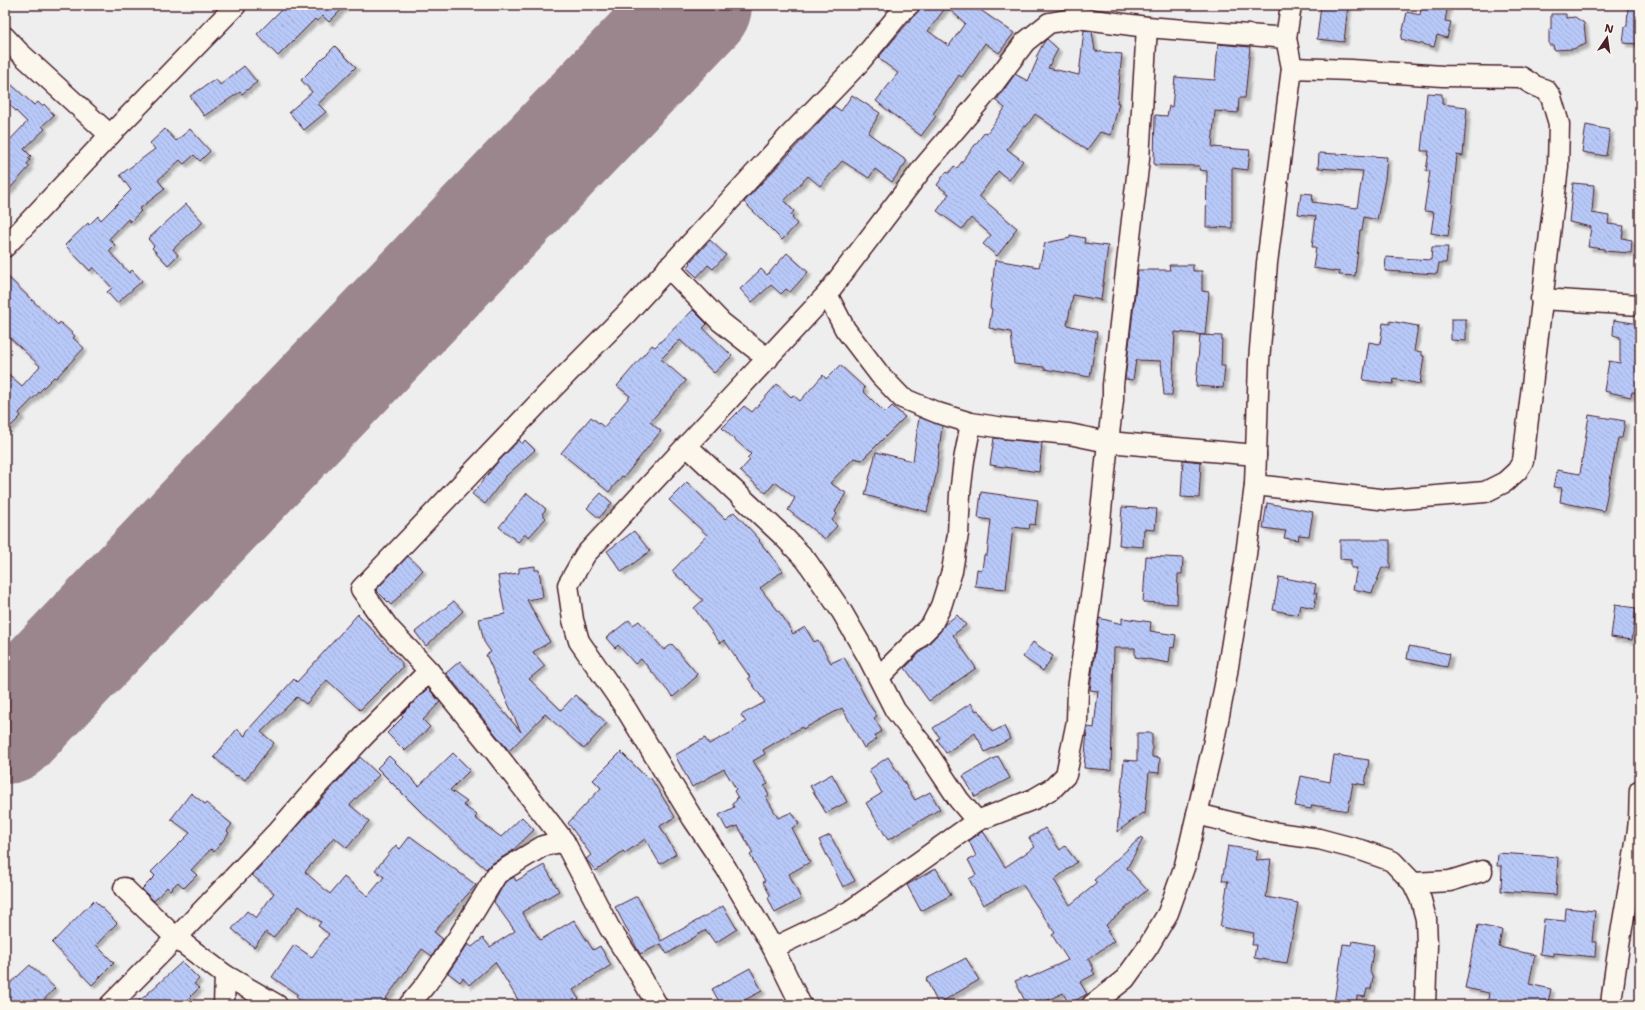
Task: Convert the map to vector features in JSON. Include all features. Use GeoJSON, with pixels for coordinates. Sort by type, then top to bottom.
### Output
{"type":"FeatureCollection","features":[{"type":"Feature","properties":{"kind":"street"},"geometry":{"type":"LineString","coordinates":[[5,247],[110,135],[236,5]]}},
{"type":"Feature","properties":{"kind":"street"},"geometry":{"type":"LineString","coordinates":[[657,1005],[640,974],[609,927],[564,842],[429,671],[388,627],[361,589],[551,390],[627,313],[787,138],[859,63],[901,12],[909,5]]}},
{"type":"Feature","properties":{"kind":"street"},"geometry":{"type":"LineString","coordinates":[[1092,1005],[1125,979],[1148,948],[1168,912],[1185,865],[1225,685],[1245,562],[1255,485],[1259,361],[1267,263],[1292,68],[1286,38],[1291,5]]}},
{"type":"Feature","properties":{"kind":"street"},"geometry":{"type":"LineString","coordinates":[[801,1005],[773,948],[726,868],[693,819],[626,709],[579,641],[573,620],[568,585],[585,555],[768,359],[826,294],[917,175],[989,90],[1025,42],[1049,23],[1078,18],[1147,27],[1286,38]]}},
{"type":"Feature","properties":{"kind":"street"},"geometry":{"type":"LineString","coordinates":[[773,948],[850,911],[977,821],[1034,799],[1053,788],[1066,775],[1076,721],[1078,689],[1096,560],[1128,249],[1139,159],[1147,27]]}},
{"type":"Feature","properties":{"kind":"street"},"geometry":{"type":"LineString","coordinates":[[5,37],[20,53],[110,135]]}},
{"type":"Feature","properties":{"kind":"street"},"geometry":{"type":"LineString","coordinates":[[1255,485],[1388,500],[1485,492],[1505,482],[1517,471],[1523,461],[1541,299],[1558,167],[1559,124],[1551,97],[1546,90],[1534,86],[1521,77],[1443,76],[1292,68]]}},
{"type":"Feature","properties":{"kind":"street"},"geometry":{"type":"LineString","coordinates":[[668,267],[721,322],[768,359]]}},
{"type":"Feature","properties":{"kind":"street"},"geometry":{"type":"LineString","coordinates":[[826,294],[845,329],[880,375],[902,398],[938,412],[971,423],[1004,428],[1069,434],[1108,442],[1256,455]]}},
{"type":"Feature","properties":{"kind":"street"},"geometry":{"type":"LineString","coordinates":[[1541,299],[1640,305]]}},
{"type":"Feature","properties":{"kind":"street"},"geometry":{"type":"LineString","coordinates":[[878,677],[932,624],[941,606],[952,570],[958,534],[964,467],[971,423]]}},
{"type":"Feature","properties":{"kind":"street"},"geometry":{"type":"LineString","coordinates":[[687,446],[783,536],[806,560],[842,612],[895,710],[921,743],[959,800],[977,821]]}},
{"type":"Feature","properties":{"kind":"street"},"geometry":{"type":"LineString","coordinates":[[110,1005],[276,833],[324,778],[429,671]]}},
{"type":"Feature","properties":{"kind":"street"},"geometry":{"type":"LineString","coordinates":[[1611,1005],[1618,945],[1628,895],[1638,828],[1640,790]]}},
{"type":"Feature","properties":{"kind":"street"},"geometry":{"type":"LineString","coordinates":[[1197,814],[1270,832],[1319,839],[1364,851],[1392,861],[1413,883],[1421,900],[1426,919],[1427,945],[1425,1005]]}},
{"type":"Feature","properties":{"kind":"street"},"geometry":{"type":"LineString","coordinates":[[409,1005],[427,983],[458,938],[496,874],[544,846],[564,842]]}},
{"type":"Feature","properties":{"kind":"street"},"geometry":{"type":"LineString","coordinates":[[1413,883],[1450,881],[1482,871]]}},
{"type":"Feature","properties":{"kind":"street"},"geometry":{"type":"LineString","coordinates":[[124,888],[176,938],[225,975],[276,1005]]}},
{"type":"Feature","properties":{"kind":"street"},"geometry":{"type":"LineString","coordinates":[[224,1005],[225,975]]}},
{"type":"Feature","properties":{"kind":"building"},"geometry":{"type":"Polygon","coordinates":[[[286,5],[346,5],[329,22],[323,16],[317,21],[315,19],[278,56],[257,34],[286,5]]]}},
{"type":"Feature","properties":{"kind":"building"},"geometry":{"type":"Polygon","coordinates":[[[923,5],[973,5],[1014,33],[999,53],[985,43],[962,77],[959,75],[933,114],[936,116],[921,136],[876,101],[898,73],[878,58],[923,5]],[[946,7],[928,31],[949,46],[965,23],[946,7]]]}},
{"type":"Feature","properties":{"kind":"building"},"geometry":{"type":"Polygon","coordinates":[[[1321,5],[1348,5],[1344,42],[1317,39],[1321,5]]]}},
{"type":"Feature","properties":{"kind":"building"},"geometry":{"type":"Polygon","coordinates":[[[1426,5],[1448,5],[1445,21],[1451,22],[1447,38],[1437,35],[1434,47],[1401,39],[1407,12],[1420,15],[1421,8],[1425,9],[1426,5]]]}},
{"type":"Feature","properties":{"kind":"building"},"geometry":{"type":"Polygon","coordinates":[[[1628,5],[1640,5],[1640,44],[1623,43],[1625,26],[1627,26],[1628,5]]]}},
{"type":"Feature","properties":{"kind":"building"},"geometry":{"type":"Polygon","coordinates":[[[1551,14],[1566,14],[1566,18],[1575,17],[1584,23],[1586,44],[1573,49],[1554,50],[1553,45],[1549,45],[1551,14]]]}},
{"type":"Feature","properties":{"kind":"building"},"geometry":{"type":"Polygon","coordinates":[[[1084,30],[1092,31],[1095,51],[1122,54],[1117,103],[1119,103],[1111,135],[1100,132],[1087,150],[1035,114],[1007,149],[1023,161],[1009,180],[998,171],[979,196],[1017,228],[997,256],[983,244],[991,235],[971,218],[962,229],[937,211],[949,194],[937,185],[946,172],[949,173],[954,166],[957,168],[985,132],[987,133],[1005,108],[996,101],[1015,74],[1028,81],[1038,58],[1036,57],[1047,39],[1058,49],[1048,68],[1079,75],[1084,30]]]}},
{"type":"Feature","properties":{"kind":"building"},"geometry":{"type":"Polygon","coordinates":[[[1218,44],[1250,47],[1245,98],[1239,98],[1238,113],[1215,111],[1212,147],[1250,150],[1248,170],[1232,168],[1232,228],[1206,227],[1207,171],[1199,170],[1200,166],[1154,165],[1155,115],[1167,116],[1169,106],[1172,107],[1175,77],[1215,80],[1218,44]]]}},
{"type":"Feature","properties":{"kind":"building"},"geometry":{"type":"Polygon","coordinates":[[[335,46],[356,67],[318,104],[326,112],[304,130],[289,112],[312,92],[301,80],[335,46]]]}},
{"type":"Feature","properties":{"kind":"building"},"geometry":{"type":"Polygon","coordinates":[[[244,66],[257,82],[242,94],[240,92],[204,116],[190,96],[216,79],[220,85],[244,66]]]}},
{"type":"Feature","properties":{"kind":"building"},"geometry":{"type":"Polygon","coordinates":[[[5,79],[34,105],[38,102],[42,106],[44,104],[54,115],[42,126],[45,129],[24,149],[31,156],[28,158],[30,160],[27,164],[30,166],[5,194],[5,145],[27,122],[5,100],[5,79]]]}},
{"type":"Feature","properties":{"kind":"building"},"geometry":{"type":"Polygon","coordinates":[[[1427,93],[1442,94],[1442,104],[1467,107],[1463,156],[1457,155],[1448,236],[1431,233],[1434,212],[1424,211],[1430,171],[1426,171],[1429,151],[1421,151],[1427,93]]]}},
{"type":"Feature","properties":{"kind":"building"},"geometry":{"type":"Polygon","coordinates":[[[852,95],[880,113],[868,133],[907,161],[892,182],[875,169],[869,178],[842,161],[820,186],[808,176],[784,201],[794,211],[791,215],[797,224],[782,240],[744,202],[834,106],[841,111],[852,95]]]}},
{"type":"Feature","properties":{"kind":"building"},"geometry":{"type":"Polygon","coordinates":[[[1586,125],[1610,130],[1606,156],[1582,152],[1586,125]]]}},
{"type":"Feature","properties":{"kind":"building"},"geometry":{"type":"Polygon","coordinates":[[[165,129],[176,141],[190,129],[210,151],[200,161],[194,155],[184,164],[180,160],[158,180],[165,189],[139,209],[141,211],[130,222],[128,219],[109,239],[115,245],[109,251],[129,273],[132,270],[142,281],[117,303],[107,292],[112,288],[93,267],[90,271],[65,245],[88,223],[89,225],[98,216],[101,220],[131,190],[120,175],[155,149],[150,143],[165,129]]]}},
{"type":"Feature","properties":{"kind":"building"},"geometry":{"type":"Polygon","coordinates":[[[1319,153],[1387,157],[1385,179],[1377,220],[1364,217],[1362,230],[1360,230],[1355,276],[1339,275],[1340,272],[1313,268],[1316,247],[1312,247],[1316,216],[1298,214],[1301,193],[1313,194],[1312,202],[1357,208],[1363,171],[1318,168],[1319,153]]]}},
{"type":"Feature","properties":{"kind":"building"},"geometry":{"type":"Polygon","coordinates":[[[1573,183],[1594,185],[1592,213],[1609,216],[1608,224],[1624,226],[1622,238],[1632,240],[1631,253],[1604,251],[1604,249],[1588,247],[1591,227],[1569,222],[1573,183]]]}},
{"type":"Feature","properties":{"kind":"building"},"geometry":{"type":"Polygon","coordinates":[[[186,204],[203,222],[173,249],[178,255],[168,265],[152,248],[154,246],[148,239],[186,204]]]}},
{"type":"Feature","properties":{"kind":"building"},"geometry":{"type":"Polygon","coordinates":[[[1070,235],[1085,238],[1084,243],[1108,246],[1101,300],[1073,295],[1067,325],[1097,332],[1090,377],[1044,369],[1044,367],[1014,364],[1011,332],[989,328],[992,309],[990,308],[995,260],[1039,267],[1045,243],[1070,238],[1070,235]]]}},
{"type":"Feature","properties":{"kind":"building"},"geometry":{"type":"Polygon","coordinates":[[[710,240],[726,255],[713,269],[708,265],[697,277],[687,268],[691,263],[690,262],[710,240]]]}},
{"type":"Feature","properties":{"kind":"building"},"geometry":{"type":"Polygon","coordinates":[[[1432,247],[1448,247],[1446,263],[1439,263],[1437,274],[1385,271],[1386,257],[1431,260],[1432,247]]]}},
{"type":"Feature","properties":{"kind":"building"},"geometry":{"type":"Polygon","coordinates":[[[787,253],[808,272],[790,292],[786,289],[781,294],[771,285],[752,302],[740,289],[761,269],[767,275],[787,253]]]}},
{"type":"Feature","properties":{"kind":"building"},"geometry":{"type":"Polygon","coordinates":[[[1169,265],[1193,265],[1193,271],[1202,271],[1202,291],[1209,292],[1205,335],[1175,332],[1172,395],[1164,395],[1161,361],[1136,360],[1133,380],[1125,379],[1138,270],[1170,270],[1169,265]]]}},
{"type":"Feature","properties":{"kind":"building"},"geometry":{"type":"Polygon","coordinates":[[[5,274],[58,325],[60,322],[75,336],[73,338],[84,348],[56,378],[54,377],[19,413],[21,416],[5,432],[5,371],[22,386],[40,366],[5,333],[5,274]]]}},
{"type":"Feature","properties":{"kind":"building"},"geometry":{"type":"Polygon","coordinates":[[[693,310],[707,324],[703,328],[732,356],[714,373],[680,340],[661,359],[686,381],[650,422],[661,431],[624,477],[622,476],[609,492],[561,453],[591,417],[604,427],[630,396],[617,386],[652,345],[655,347],[693,310]]]}},
{"type":"Feature","properties":{"kind":"building"},"geometry":{"type":"Polygon","coordinates":[[[1451,319],[1466,319],[1466,341],[1451,340],[1451,319]]]}},
{"type":"Feature","properties":{"kind":"building"},"geometry":{"type":"Polygon","coordinates":[[[1614,320],[1640,324],[1640,346],[1637,369],[1640,370],[1640,393],[1632,392],[1631,397],[1604,391],[1609,361],[1620,363],[1620,337],[1613,335],[1614,320]]]}},
{"type":"Feature","properties":{"kind":"building"},"geometry":{"type":"Polygon","coordinates":[[[1390,321],[1418,326],[1414,351],[1422,352],[1422,356],[1424,356],[1420,384],[1394,379],[1393,384],[1363,380],[1369,342],[1380,344],[1383,323],[1390,324],[1390,321]]]}},
{"type":"Feature","properties":{"kind":"building"},"geometry":{"type":"Polygon","coordinates":[[[1200,335],[1222,336],[1221,366],[1225,366],[1223,388],[1196,386],[1200,335]]]}},
{"type":"Feature","properties":{"kind":"building"},"geometry":{"type":"Polygon","coordinates":[[[840,365],[865,388],[863,391],[885,413],[892,406],[905,417],[862,460],[854,458],[830,483],[846,493],[835,512],[837,514],[832,520],[837,526],[825,539],[788,510],[795,498],[775,482],[766,493],[740,471],[750,460],[747,458],[751,454],[722,428],[744,406],[752,412],[777,384],[791,397],[793,395],[800,401],[823,375],[826,379],[840,365]]]}},
{"type":"Feature","properties":{"kind":"building"},"geometry":{"type":"Polygon","coordinates":[[[1589,415],[1625,421],[1622,438],[1618,438],[1604,511],[1560,502],[1562,488],[1553,487],[1557,470],[1580,474],[1589,415]]]}},
{"type":"Feature","properties":{"kind":"building"},"geometry":{"type":"Polygon","coordinates":[[[919,417],[942,426],[936,476],[927,512],[865,495],[876,452],[913,461],[919,417]]]}},
{"type":"Feature","properties":{"kind":"building"},"geometry":{"type":"Polygon","coordinates":[[[994,438],[1042,443],[1039,472],[990,465],[994,438]]]}},
{"type":"Feature","properties":{"kind":"building"},"geometry":{"type":"Polygon","coordinates":[[[519,440],[522,444],[525,440],[535,450],[506,476],[485,504],[472,494],[497,463],[519,440]]]}},
{"type":"Feature","properties":{"kind":"building"},"geometry":{"type":"Polygon","coordinates":[[[1183,460],[1201,462],[1199,498],[1181,497],[1183,460]]]}},
{"type":"Feature","properties":{"kind":"building"},"geometry":{"type":"Polygon","coordinates":[[[687,482],[725,519],[734,512],[760,540],[759,541],[783,571],[760,588],[783,617],[793,634],[805,627],[814,642],[818,640],[831,663],[844,657],[877,716],[874,718],[882,731],[875,736],[877,739],[864,748],[842,708],[803,729],[802,727],[763,750],[765,754],[753,761],[768,784],[764,786],[769,795],[766,797],[778,818],[792,812],[799,824],[792,828],[810,862],[789,874],[801,899],[775,913],[768,898],[770,895],[763,882],[765,881],[750,855],[753,853],[738,826],[727,830],[719,815],[734,807],[732,804],[738,798],[734,791],[736,789],[724,769],[692,787],[675,755],[705,738],[709,744],[734,731],[733,730],[746,722],[741,715],[765,702],[748,678],[750,677],[724,640],[720,643],[694,608],[703,600],[672,571],[707,535],[669,500],[687,482]]]}},
{"type":"Feature","properties":{"kind":"building"},"geometry":{"type":"Polygon","coordinates":[[[981,492],[1038,500],[1035,525],[1030,524],[1029,529],[1013,527],[1006,589],[975,586],[977,569],[982,570],[984,555],[987,555],[991,520],[978,518],[981,492]]]}},
{"type":"Feature","properties":{"kind":"building"},"geometry":{"type":"Polygon","coordinates":[[[527,493],[546,509],[542,514],[546,518],[529,537],[525,534],[518,542],[499,527],[527,493]]]}},
{"type":"Feature","properties":{"kind":"building"},"geometry":{"type":"Polygon","coordinates":[[[601,493],[612,503],[599,518],[587,508],[601,493]]]}},
{"type":"Feature","properties":{"kind":"building"},"geometry":{"type":"Polygon","coordinates":[[[1267,503],[1313,512],[1309,536],[1299,535],[1298,540],[1284,538],[1286,531],[1263,528],[1267,503]]]}},
{"type":"Feature","properties":{"kind":"building"},"geometry":{"type":"Polygon","coordinates":[[[1122,507],[1157,509],[1155,530],[1144,529],[1143,547],[1119,545],[1122,507]]]}},
{"type":"Feature","properties":{"kind":"building"},"geometry":{"type":"Polygon","coordinates":[[[634,531],[650,551],[622,572],[607,551],[634,531]]]}},
{"type":"Feature","properties":{"kind":"building"},"geometry":{"type":"Polygon","coordinates":[[[1340,540],[1390,540],[1390,568],[1382,568],[1372,593],[1353,589],[1357,568],[1351,568],[1351,560],[1340,559],[1340,540]]]}},
{"type":"Feature","properties":{"kind":"building"},"geometry":{"type":"Polygon","coordinates":[[[408,556],[423,570],[391,605],[376,590],[408,556]]]}},
{"type":"Feature","properties":{"kind":"building"},"geometry":{"type":"Polygon","coordinates":[[[1146,556],[1183,558],[1182,574],[1178,574],[1177,604],[1143,602],[1146,556]]]}},
{"type":"Feature","properties":{"kind":"building"},"geometry":{"type":"Polygon","coordinates":[[[535,566],[535,570],[539,570],[543,597],[527,600],[550,642],[533,652],[545,666],[529,679],[561,710],[575,695],[607,723],[584,749],[545,714],[509,751],[446,673],[460,661],[521,732],[486,655],[491,652],[484,642],[479,619],[505,614],[498,576],[519,573],[519,568],[535,566]]]}},
{"type":"Feature","properties":{"kind":"building"},"geometry":{"type":"Polygon","coordinates":[[[1279,577],[1316,584],[1314,593],[1317,593],[1314,608],[1300,605],[1298,615],[1273,610],[1279,577]]]}},
{"type":"Feature","properties":{"kind":"building"},"geometry":{"type":"Polygon","coordinates":[[[454,601],[463,611],[426,646],[415,632],[454,601]]]}},
{"type":"Feature","properties":{"kind":"building"},"geometry":{"type":"Polygon","coordinates":[[[1615,605],[1636,608],[1632,640],[1611,637],[1615,605]]]}},
{"type":"Feature","properties":{"kind":"building"},"geometry":{"type":"Polygon","coordinates":[[[358,614],[402,663],[402,668],[360,710],[327,680],[306,704],[297,697],[261,732],[274,743],[245,780],[234,775],[214,757],[237,729],[245,736],[247,731],[294,679],[297,682],[358,614]]]}},
{"type":"Feature","properties":{"kind":"building"},"geometry":{"type":"Polygon","coordinates":[[[957,615],[966,625],[953,635],[976,668],[929,701],[905,668],[940,632],[944,625],[957,615]]]}},
{"type":"Feature","properties":{"kind":"building"},"geometry":{"type":"Polygon","coordinates":[[[1099,618],[1122,624],[1122,618],[1151,622],[1150,631],[1176,635],[1174,648],[1171,647],[1169,663],[1135,657],[1135,648],[1114,648],[1111,770],[1084,768],[1087,730],[1088,727],[1094,728],[1098,691],[1090,690],[1099,618]]]}},
{"type":"Feature","properties":{"kind":"building"},"geometry":{"type":"Polygon","coordinates":[[[629,620],[633,625],[639,621],[664,650],[672,644],[697,674],[695,676],[696,677],[673,697],[641,659],[635,664],[618,645],[615,648],[606,638],[629,620]]]}},
{"type":"Feature","properties":{"kind":"building"},"geometry":{"type":"Polygon","coordinates":[[[1033,642],[1053,656],[1043,671],[1023,657],[1033,642]]]}},
{"type":"Feature","properties":{"kind":"building"},"geometry":{"type":"Polygon","coordinates":[[[1409,646],[1450,654],[1447,667],[1407,659],[1409,646]]]}},
{"type":"Feature","properties":{"kind":"building"},"geometry":{"type":"Polygon","coordinates":[[[428,688],[440,702],[423,720],[430,727],[405,751],[387,733],[403,717],[401,715],[428,688]]]}},
{"type":"Feature","properties":{"kind":"building"},"geometry":{"type":"Polygon","coordinates":[[[971,703],[976,711],[978,710],[992,732],[1004,726],[1010,739],[985,752],[975,733],[946,753],[937,739],[940,738],[933,728],[971,703]]]}},
{"type":"Feature","properties":{"kind":"building"},"geometry":{"type":"Polygon","coordinates":[[[1137,733],[1152,733],[1152,757],[1160,758],[1159,773],[1149,772],[1145,814],[1142,813],[1117,832],[1124,760],[1137,761],[1137,733]]]}},
{"type":"Feature","properties":{"kind":"building"},"geometry":{"type":"Polygon","coordinates":[[[621,752],[647,778],[650,777],[675,817],[660,826],[676,854],[660,864],[645,839],[625,853],[623,851],[596,871],[586,859],[591,855],[568,823],[601,788],[593,780],[621,752]]]}},
{"type":"Feature","properties":{"kind":"building"},"geometry":{"type":"Polygon","coordinates":[[[453,753],[470,770],[450,790],[467,802],[463,805],[477,815],[475,818],[501,837],[522,817],[534,830],[511,852],[491,864],[486,869],[423,814],[377,768],[389,756],[419,786],[453,753]]]}},
{"type":"Feature","properties":{"kind":"building"},"geometry":{"type":"Polygon","coordinates":[[[1334,755],[1369,760],[1365,785],[1353,783],[1348,811],[1312,805],[1311,809],[1295,806],[1301,776],[1330,782],[1334,755]]]}},
{"type":"Feature","properties":{"kind":"building"},"geometry":{"type":"Polygon","coordinates":[[[998,756],[1010,778],[975,797],[963,776],[998,756]]]}},
{"type":"Feature","properties":{"kind":"building"},"geometry":{"type":"Polygon","coordinates":[[[360,757],[379,775],[350,805],[369,821],[347,848],[334,837],[305,872],[330,894],[344,877],[368,896],[384,877],[375,870],[396,845],[400,849],[410,836],[476,885],[434,932],[443,939],[432,956],[422,949],[381,1005],[307,1005],[296,997],[298,995],[272,977],[294,945],[312,957],[329,934],[318,926],[321,922],[299,906],[273,938],[266,932],[254,947],[232,929],[247,911],[256,918],[274,893],[252,875],[360,757]]]}},
{"type":"Feature","properties":{"kind":"building"},"geometry":{"type":"Polygon","coordinates":[[[888,757],[915,800],[930,792],[940,809],[888,840],[866,803],[882,793],[869,770],[888,757]]]}},
{"type":"Feature","properties":{"kind":"building"},"geometry":{"type":"Polygon","coordinates":[[[832,774],[847,802],[826,813],[810,786],[832,774]]]}},
{"type":"Feature","properties":{"kind":"building"},"geometry":{"type":"Polygon","coordinates":[[[191,793],[232,824],[227,831],[229,833],[214,852],[211,849],[191,870],[197,875],[184,888],[178,882],[170,890],[167,887],[154,901],[142,889],[155,876],[151,872],[190,833],[171,819],[191,793]]]}},
{"type":"Feature","properties":{"kind":"building"},"geometry":{"type":"Polygon","coordinates":[[[1045,828],[1060,850],[1065,846],[1077,862],[1054,880],[1070,905],[1097,883],[1094,880],[1141,837],[1143,839],[1127,868],[1147,890],[1106,925],[1109,930],[1107,931],[1114,941],[1088,959],[1094,969],[1092,970],[1095,974],[1080,982],[1087,994],[1069,1004],[1063,993],[1038,1005],[1027,1005],[1015,981],[1027,976],[1029,978],[1068,960],[1052,935],[1055,933],[1022,884],[983,905],[969,879],[976,875],[968,860],[976,856],[969,841],[983,831],[1005,867],[1035,847],[1029,838],[1045,828]]]}},
{"type":"Feature","properties":{"kind":"building"},"geometry":{"type":"Polygon","coordinates":[[[830,835],[855,881],[843,887],[819,840],[830,835]]]}},
{"type":"Feature","properties":{"kind":"building"},"geometry":{"type":"Polygon","coordinates":[[[1228,846],[1258,851],[1256,860],[1271,859],[1266,897],[1298,903],[1287,963],[1254,958],[1256,945],[1252,945],[1254,933],[1220,927],[1228,881],[1222,881],[1228,846]]]}},
{"type":"Feature","properties":{"kind":"building"},"geometry":{"type":"Polygon","coordinates":[[[1498,853],[1558,857],[1556,895],[1501,891],[1502,866],[1497,866],[1498,853]]]}},
{"type":"Feature","properties":{"kind":"building"},"geometry":{"type":"Polygon","coordinates":[[[544,865],[559,891],[522,912],[540,940],[574,920],[593,950],[600,946],[611,965],[573,990],[579,999],[570,1005],[521,1005],[495,962],[469,985],[463,978],[460,982],[448,973],[468,944],[472,947],[483,938],[490,947],[515,931],[494,902],[505,882],[514,877],[516,881],[544,865]]]}},
{"type":"Feature","properties":{"kind":"building"},"geometry":{"type":"Polygon","coordinates":[[[936,868],[951,895],[921,911],[907,885],[936,868]]]}},
{"type":"Feature","properties":{"kind":"building"},"geometry":{"type":"Polygon","coordinates":[[[637,896],[661,941],[723,906],[737,929],[715,943],[706,930],[667,954],[661,944],[640,954],[615,907],[637,896]]]}},
{"type":"Feature","properties":{"kind":"building"},"geometry":{"type":"Polygon","coordinates":[[[94,900],[117,923],[96,945],[114,963],[92,985],[52,943],[94,900]]]}},
{"type":"Feature","properties":{"kind":"building"},"geometry":{"type":"Polygon","coordinates":[[[1566,908],[1595,911],[1592,942],[1596,942],[1595,957],[1554,953],[1554,956],[1540,954],[1544,919],[1565,921],[1566,908]]]}},
{"type":"Feature","properties":{"kind":"building"},"geometry":{"type":"Polygon","coordinates":[[[1478,925],[1502,930],[1499,947],[1535,955],[1529,984],[1551,989],[1548,1002],[1544,1001],[1544,1005],[1487,1005],[1489,993],[1465,988],[1478,925]]]}},
{"type":"Feature","properties":{"kind":"building"},"geometry":{"type":"Polygon","coordinates":[[[1353,941],[1374,945],[1370,971],[1373,977],[1371,989],[1367,989],[1365,997],[1357,996],[1356,1005],[1334,1003],[1343,944],[1352,945],[1353,941]]]}},
{"type":"Feature","properties":{"kind":"building"},"geometry":{"type":"Polygon","coordinates":[[[966,958],[979,980],[938,1004],[926,979],[966,958]]]}},
{"type":"Feature","properties":{"kind":"building"},"geometry":{"type":"Polygon","coordinates":[[[182,962],[199,979],[194,984],[199,988],[190,997],[198,1005],[135,1005],[182,962]]]}},
{"type":"Feature","properties":{"kind":"building"},"geometry":{"type":"Polygon","coordinates":[[[30,965],[55,988],[39,1005],[5,1005],[5,988],[30,965]]]}},
{"type":"Feature","properties":{"kind":"building"},"geometry":{"type":"Polygon","coordinates":[[[750,968],[762,991],[735,1005],[721,1005],[712,989],[750,968]]]}},
{"type":"Feature","properties":{"kind":"runway"},"geometry":{"type":"LineString","coordinates":[[5,728],[696,5]]}}]}
